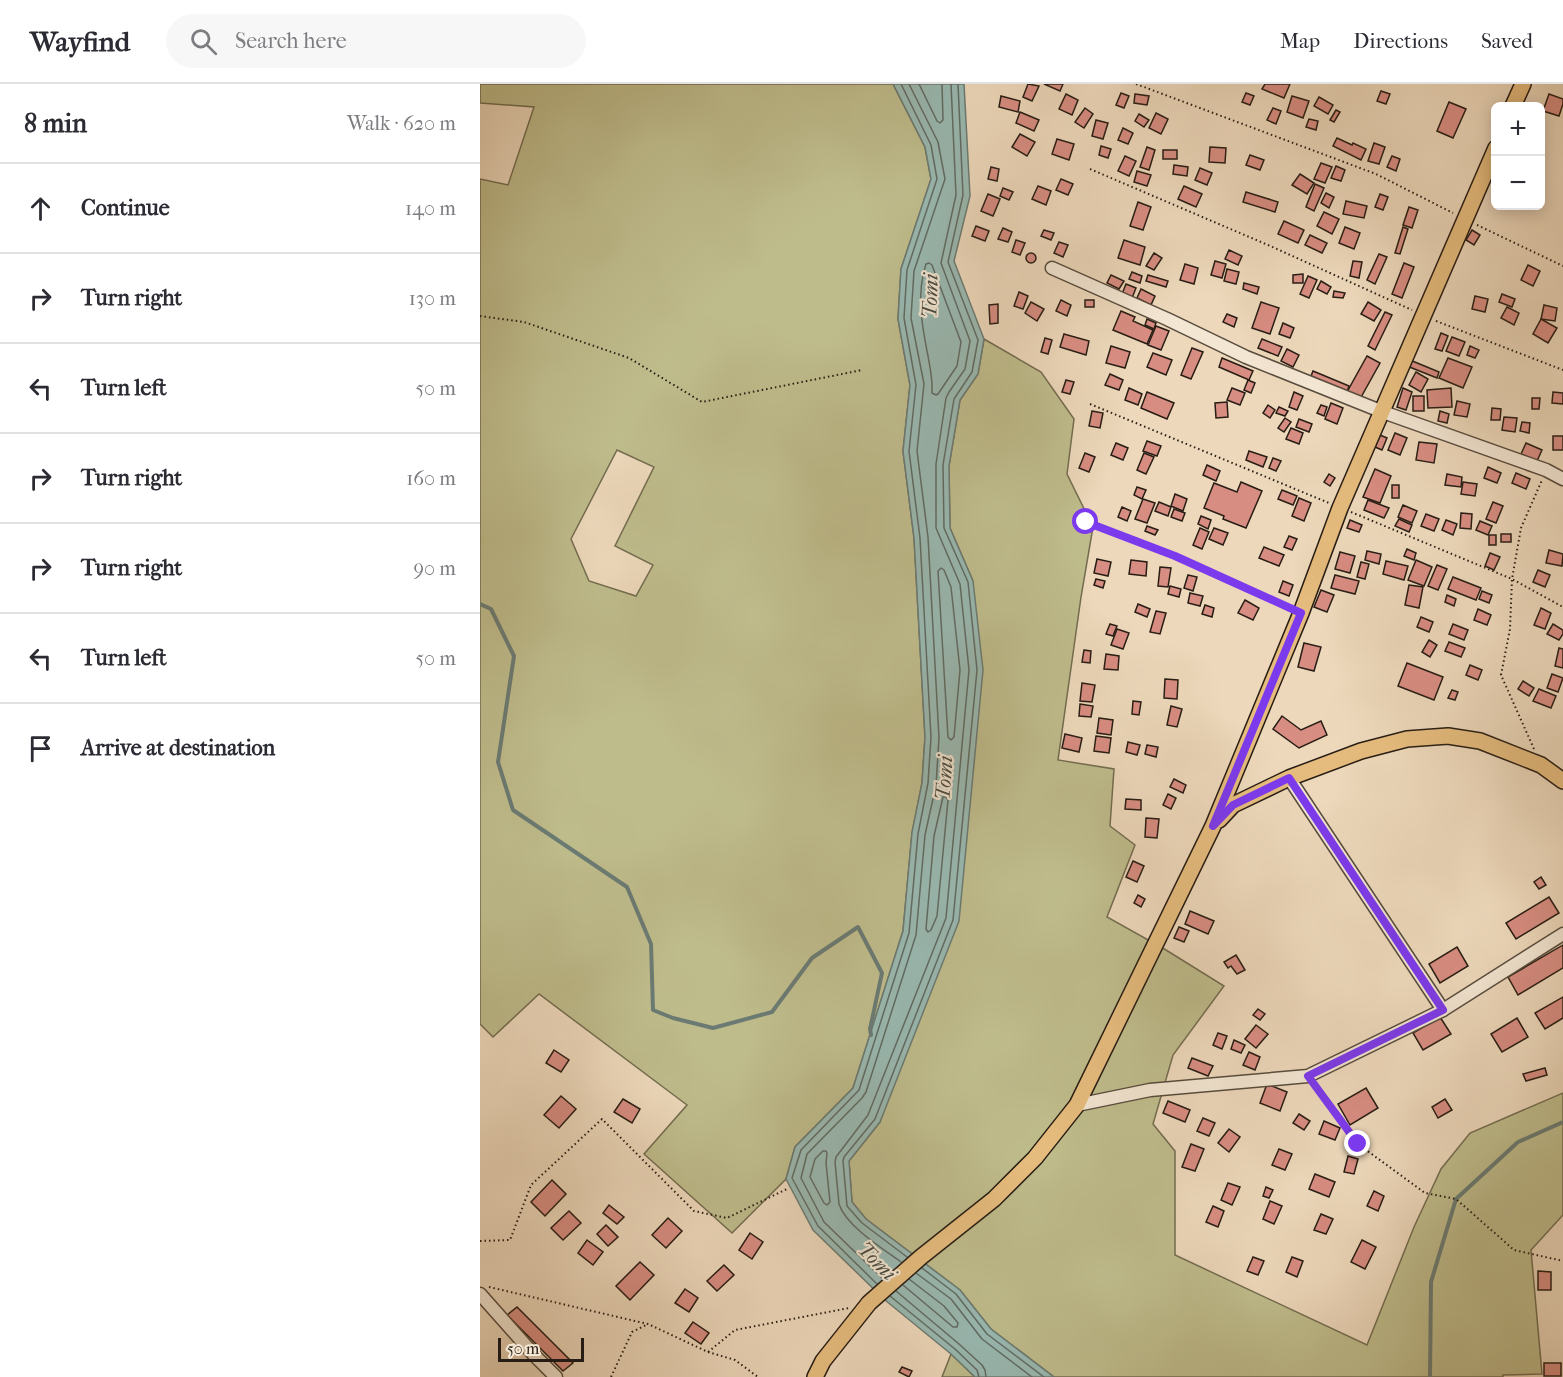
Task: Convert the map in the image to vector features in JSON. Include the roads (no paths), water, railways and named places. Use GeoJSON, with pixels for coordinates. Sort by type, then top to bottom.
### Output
{"type":"FeatureCollection","features":[{"type":"Feature","properties":{"kind":"main road"},"geometry":{"type":"LineString","coordinates":[[1515,102],[1523,84]]}},
{"type":"Feature","properties":{"kind":"main road"},"geometry":{"type":"LineString","coordinates":[[815,1377],[823,1361],[874,1299],[921,1257],[994,1199],[1035,1158],[1077,1105],[1213,826],[1301,613],[1340,508],[1493,156]]}},
{"type":"Feature","properties":{"kind":"main road"},"geometry":{"type":"LineString","coordinates":[[1213,826],[1233,805],[1289,778],[1361,751],[1407,739],[1448,736],[1480,741],[1541,765],[1563,781]]}},
{"type":"Feature","properties":{"kind":"street"},"geometry":{"type":"LineString","coordinates":[[1052,268],[1246,357],[1383,412],[1563,478]]}},
{"type":"Feature","properties":{"kind":"street"},"geometry":{"type":"LineString","coordinates":[[1289,778],[1443,1010]]}},
{"type":"Feature","properties":{"kind":"street"},"geometry":{"type":"LineString","coordinates":[[1077,1105],[1150,1090],[1308,1076],[1443,1010],[1563,934]]}},
{"type":"Feature","properties":{"kind":"street"},"geometry":{"type":"LineString","coordinates":[[480,1294],[556,1377]]}},
{"type":"Feature","properties":{"kind":"water","name":"Tomi"},"geometry":{"type":"Polygon","coordinates":[[[893,84],[964,84],[970,196],[954,261],[984,339],[978,374],[960,400],[949,466],[950,528],[973,581],[983,670],[959,921],[880,1122],[849,1161],[852,1202],[866,1219],[960,1290],[991,1329],[1054,1377],[975,1377],[951,1354],[885,1300],[813,1230],[786,1179],[795,1147],[853,1088],[903,931],[912,832],[922,783],[925,737],[914,538],[903,451],[910,385],[898,319],[901,269],[931,179],[925,147],[893,84]]]}},
{"type":"Feature","properties":{"kind":"waterway"},"geometry":{"type":"LineString","coordinates":[[480,604],[491,609],[514,656],[498,762],[513,810],[627,887],[651,944],[653,1010],[673,1018],[713,1028],[772,1012],[812,958],[858,927],[882,973],[870,1029],[871,1035]]}},
{"type":"Feature","properties":{"kind":"waterway"},"geometry":{"type":"LineString","coordinates":[[1430,1377],[1431,1282],[1456,1199],[1518,1142],[1563,1122]]}}]}
